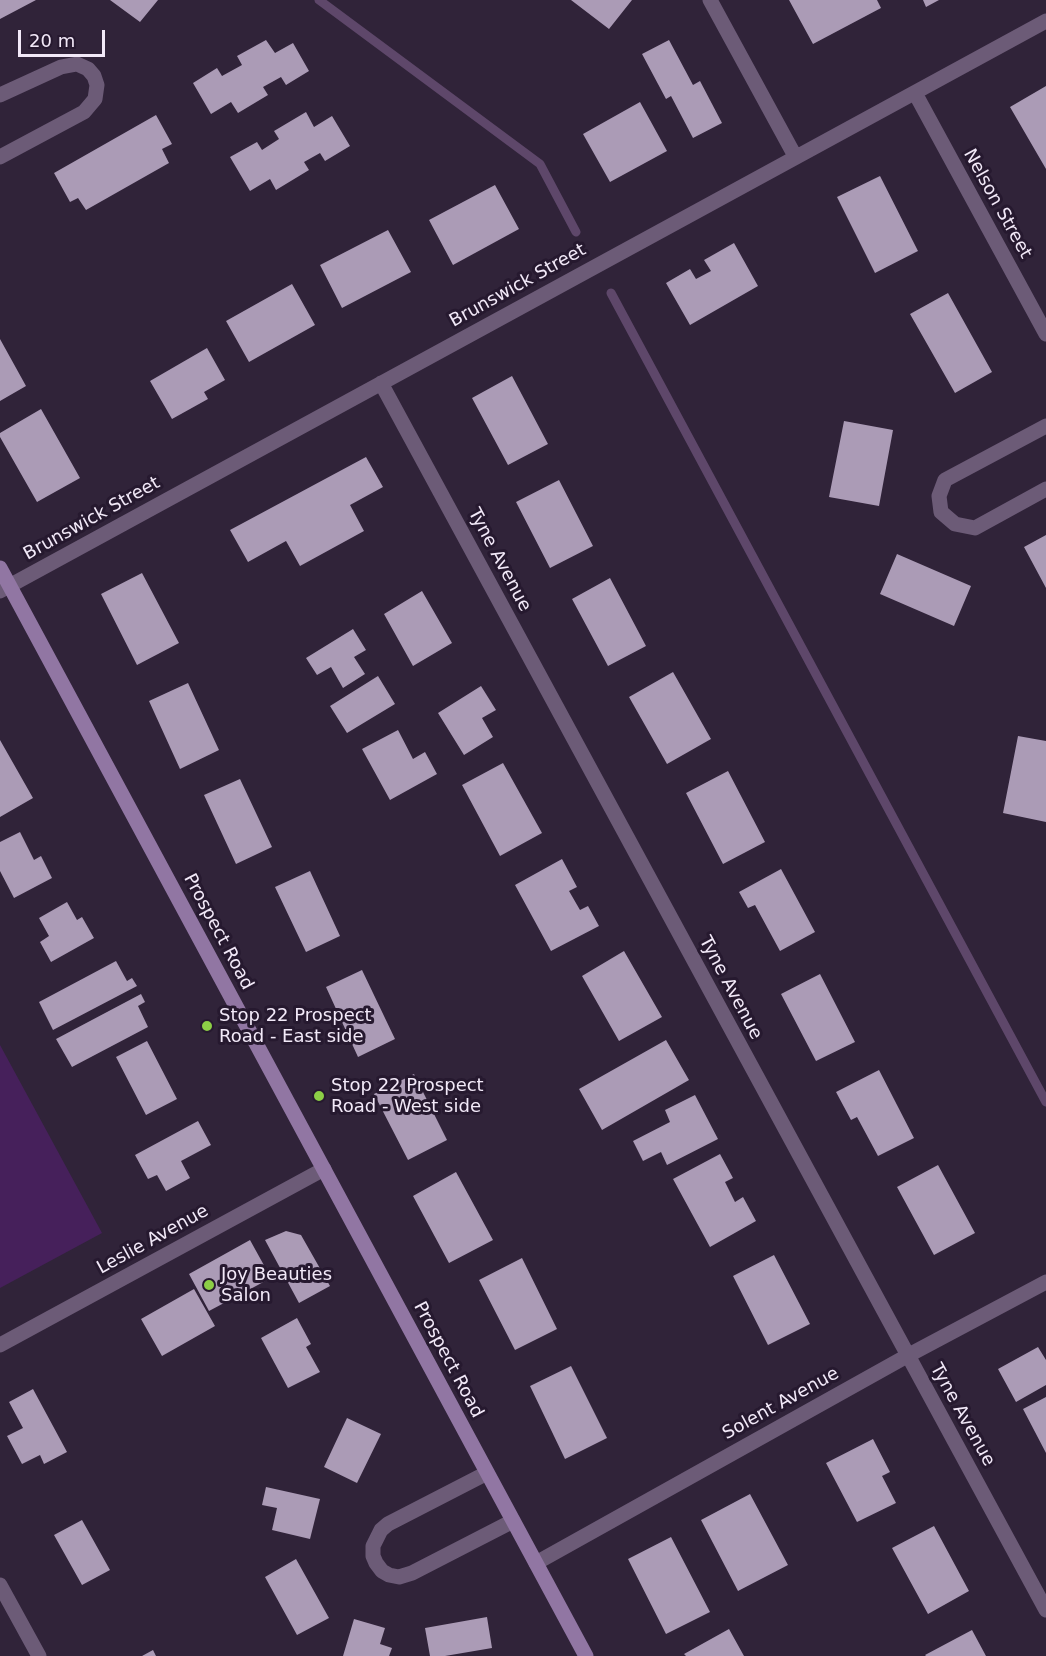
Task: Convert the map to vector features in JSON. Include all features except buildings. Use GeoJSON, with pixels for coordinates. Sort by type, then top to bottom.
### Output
{"type":"FeatureCollection","features":[{"type":"Feature","properties":{"kind":"main road","name":"Prospect Road"},"geometry":{"type":"LineString","coordinates":[[0,568],[5,588],[324,1170],[586,1656]]}},
{"type":"Feature","properties":{"kind":"street"},"geometry":{"type":"LineString","coordinates":[[710,0],[795,156]]}},
{"type":"Feature","properties":{"kind":"street","name":"Brunswick Street"},"geometry":{"type":"LineString","coordinates":[[5,588],[1046,21]]}},
{"type":"Feature","properties":{"kind":"street"},"geometry":{"type":"LineString","coordinates":[[0,95],[61,67],[77,64],[88,69],[97,85],[95,99],[84,112],[0,158]]}},
{"type":"Feature","properties":{"kind":"street","name":"Nelson Street"},"geometry":{"type":"LineString","coordinates":[[915,93],[1046,334]]}},
{"type":"Feature","properties":{"kind":"street","name":"Tyne Avenue"},"geometry":{"type":"LineString","coordinates":[[381,383],[1046,1610]]}},
{"type":"Feature","properties":{"kind":"street"},"geometry":{"type":"LineString","coordinates":[[1046,426],[945,480],[939,496],[941,512],[956,524],[975,528],[1046,489]]}},
{"type":"Feature","properties":{"kind":"street","name":"Leslie Avenue"},"geometry":{"type":"LineString","coordinates":[[0,1346],[324,1170]]}},
{"type":"Feature","properties":{"kind":"street","name":"Solent Avenue"},"geometry":{"type":"LineString","coordinates":[[536,1563],[907,1356],[1046,1282]]}},
{"type":"Feature","properties":{"kind":"street"},"geometry":{"type":"LineString","coordinates":[[487,1473],[388,1524],[381,1530],[373,1546],[376,1563],[382,1571],[389,1575],[399,1576],[412,1573],[513,1521]]}},
{"type":"Feature","properties":{"kind":"street"},"geometry":{"type":"LineString","coordinates":[[0,1585],[39,1656]]}},
{"type":"Feature","properties":{"kind":"shaded area"},"geometry":{"type":"Polygon","coordinates":[[[0,1045],[102,1233],[0,1288],[0,1045]]]}},
{"type":"Feature","properties":{"kind":"waterway"},"geometry":{"type":"LineString","coordinates":[[319,0],[540,164],[576,232]]}},
{"type":"Feature","properties":{"kind":"waterway"},"geometry":{"type":"LineString","coordinates":[[611,293],[1046,1102]]}},
{"type":"Feature","properties":{"kind":"place","name":"Stop 22 Prospect Road - East side"},"geometry":{"type":"Point","coordinates":[207,1026]}},
{"type":"Feature","properties":{"kind":"place","name":"Stop 22 Prospect Road - West side"},"geometry":{"type":"Point","coordinates":[319,1096]}},
{"type":"Feature","properties":{"kind":"place","name":"Joy Beauties Salon"},"geometry":{"type":"Point","coordinates":[209,1285]}}]}
